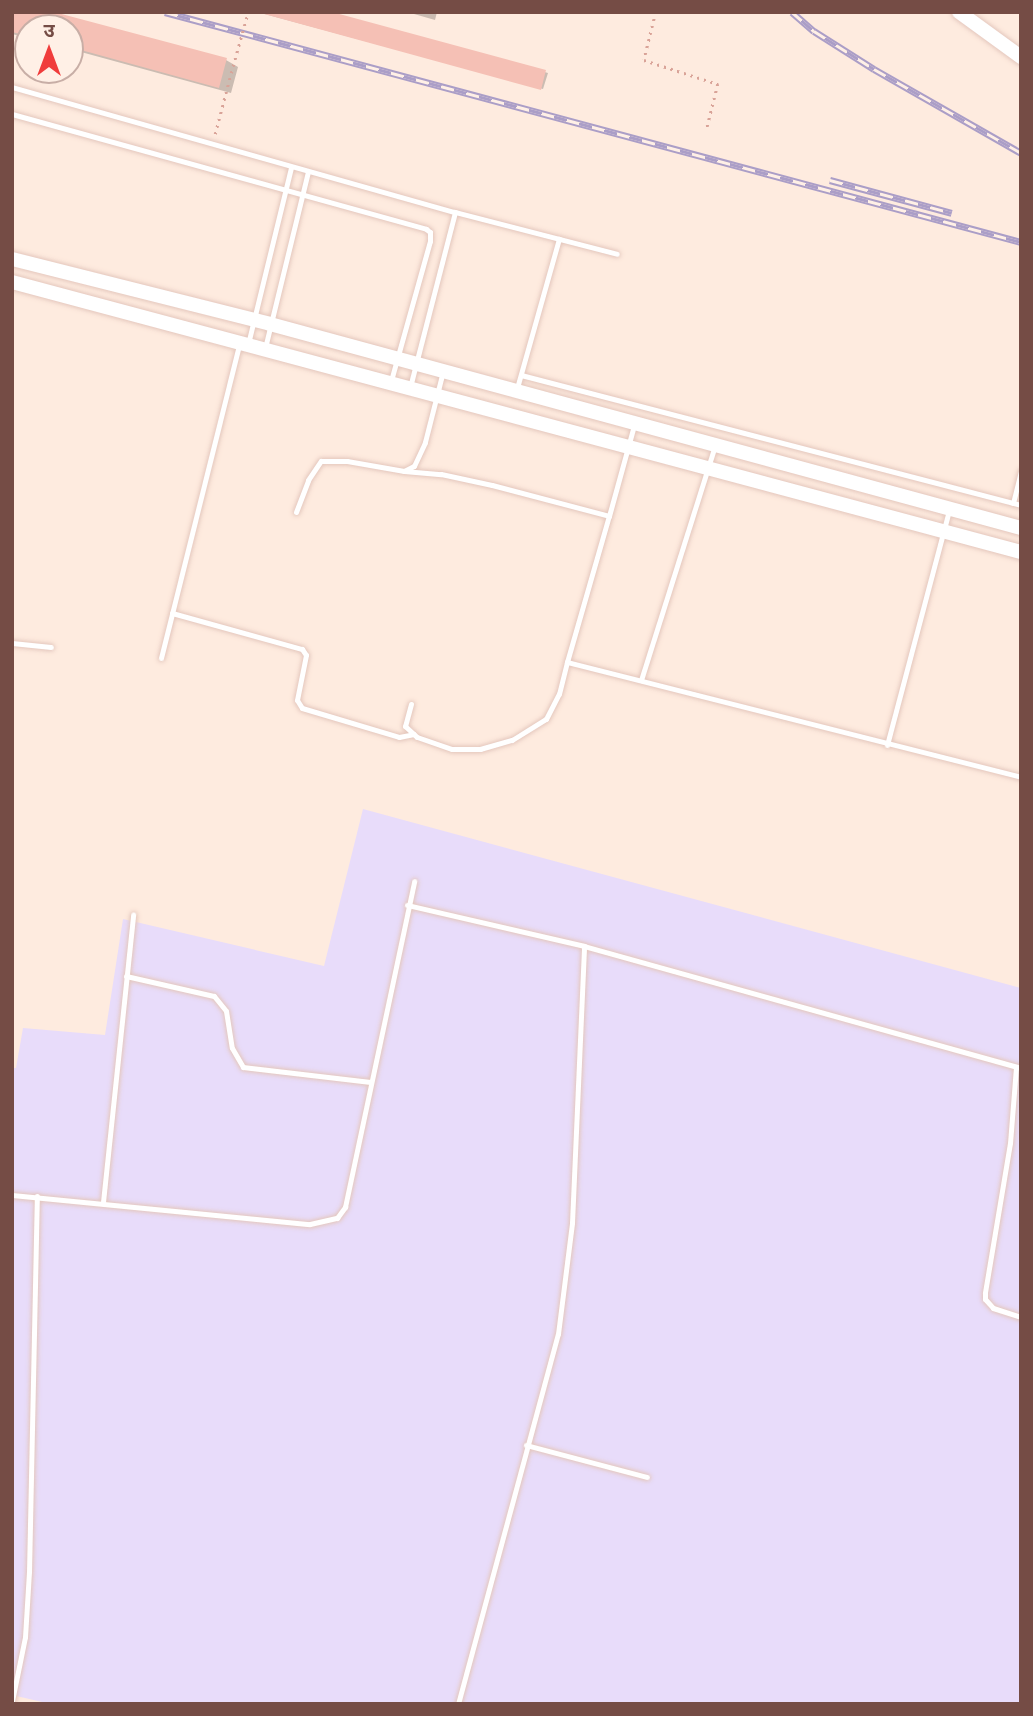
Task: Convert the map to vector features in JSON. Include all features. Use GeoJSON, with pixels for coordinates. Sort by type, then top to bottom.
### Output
{"type":"FeatureCollection","features":[{"type":"Feature","properties":{"kind":"street"},"geometry":{"type":"LineString","coordinates":[[959,12],[1021,57]]}},
{"type":"Feature","properties":{"kind":"street"},"geometry":{"type":"LineString","coordinates":[[12,259],[270,324],[1021,528]]}},
{"type":"Feature","properties":{"kind":"street"},"geometry":{"type":"LineString","coordinates":[[12,282],[1021,552]]}},
{"type":"Feature","properties":{"kind":"lane"},"geometry":{"type":"LineString","coordinates":[[12,87],[308,172],[617,254]]}},
{"type":"Feature","properties":{"kind":"lane"},"geometry":{"type":"LineString","coordinates":[[12,114],[430,232],[390,382]]}},
{"type":"Feature","properties":{"kind":"lane"},"geometry":{"type":"LineString","coordinates":[[161,658],[244,342],[253,320],[291,167]]}},
{"type":"Feature","properties":{"kind":"lane"},"geometry":{"type":"LineString","coordinates":[[265,348],[308,172]]}},
{"type":"Feature","properties":{"kind":"lane"},"geometry":{"type":"LineString","coordinates":[[410,387],[455,212]]}},
{"type":"Feature","properties":{"kind":"lane"},"geometry":{"type":"LineString","coordinates":[[516,391],[559,239]]}},
{"type":"Feature","properties":{"kind":"lane"},"geometry":{"type":"LineString","coordinates":[[404,471],[414,466],[418,459],[443,372]]}},
{"type":"Feature","properties":{"kind":"lane"},"geometry":{"type":"LineString","coordinates":[[521,375],[1021,505]]}},
{"type":"Feature","properties":{"kind":"lane"},"geometry":{"type":"LineString","coordinates":[[411,704],[405,726],[414,734],[452,749],[480,749],[512,740],[546,719],[559,694],[635,424]]}},
{"type":"Feature","properties":{"kind":"lane"},"geometry":{"type":"LineString","coordinates":[[641,680],[715,445]]}},
{"type":"Feature","properties":{"kind":"lane"},"geometry":{"type":"LineString","coordinates":[[296,512],[308,481],[321,461],[347,461],[480,482],[609,516]]}},
{"type":"Feature","properties":{"kind":"lane"},"geometry":{"type":"LineString","coordinates":[[1013,503],[1021,471]]}},
{"type":"Feature","properties":{"kind":"lane"},"geometry":{"type":"LineString","coordinates":[[887,745],[949,509]]}},
{"type":"Feature","properties":{"kind":"lane"},"geometry":{"type":"LineString","coordinates":[[172,612],[302,649],[306,654],[297,700],[302,708],[399,737],[414,734]]}},
{"type":"Feature","properties":{"kind":"lane"},"geometry":{"type":"LineString","coordinates":[[12,643],[51,647]]}},
{"type":"Feature","properties":{"kind":"lane"},"geometry":{"type":"LineString","coordinates":[[567,662],[1021,777]]}},
{"type":"Feature","properties":{"kind":"lane"},"geometry":{"type":"LineString","coordinates":[[12,1195],[310,1224],[337,1218],[345,1207],[414,881]]}},
{"type":"Feature","properties":{"kind":"lane"},"geometry":{"type":"LineString","coordinates":[[407,905],[584,946],[1018,1068],[1010,1143],[985,1299],[993,1308],[1021,1317]]}},
{"type":"Feature","properties":{"kind":"lane"},"geometry":{"type":"LineString","coordinates":[[103,1202],[133,915]]}},
{"type":"Feature","properties":{"kind":"lane"},"geometry":{"type":"LineString","coordinates":[[458,1704],[558,1334],[572,1223],[584,946]]}},
{"type":"Feature","properties":{"kind":"lane"},"geometry":{"type":"LineString","coordinates":[[126,976],[214,996],[226,1011],[232,1048],[243,1067],[370,1082]]}},
{"type":"Feature","properties":{"kind":"lane"},"geometry":{"type":"LineString","coordinates":[[12,1701],[25,1637],[28,1583],[37,1196]]}},
{"type":"Feature","properties":{"kind":"lane"},"geometry":{"type":"LineString","coordinates":[[526,1445],[647,1477]]}},
{"type":"Feature","properties":{"kind":"path"},"geometry":{"type":"LineString","coordinates":[[212,144],[248,12]]}},
{"type":"Feature","properties":{"kind":"path"},"geometry":{"type":"LineString","coordinates":[[656,12],[644,60],[718,83],[707,128]]}},
{"type":"Feature","properties":{"kind":"shaded area"},"geometry":{"type":"Polygon","coordinates":[[[363,809],[1021,988],[1021,1704],[51,1704],[12,1695],[12,1068],[16,1068],[23,1028],[105,1035],[123,919],[324,966],[363,809]]]}},
{"type":"Feature","properties":{"kind":"building"},"geometry":{"type":"Polygon","coordinates":[[[12,12],[62,14],[14,14],[12,32],[12,12]]]}},
{"type":"Feature","properties":{"kind":"building"},"geometry":{"type":"Polygon","coordinates":[[[257,12],[332,12],[546,70],[541,90],[257,12]]]}},
{"type":"Feature","properties":{"kind":"building"},"geometry":{"type":"Polygon","coordinates":[[[84,20],[227,58],[219,88],[84,51],[84,20]]]}},
{"type":"Feature","properties":{"kind":"railway"},"geometry":{"type":"LineString","coordinates":[[165,12],[1021,242]]}},
{"type":"Feature","properties":{"kind":"railway"},"geometry":{"type":"LineString","coordinates":[[792,12],[814,31],[874,69],[1021,153]]}},
{"type":"Feature","properties":{"kind":"railway"},"geometry":{"type":"LineString","coordinates":[[830,180],[952,213]]}}]}
